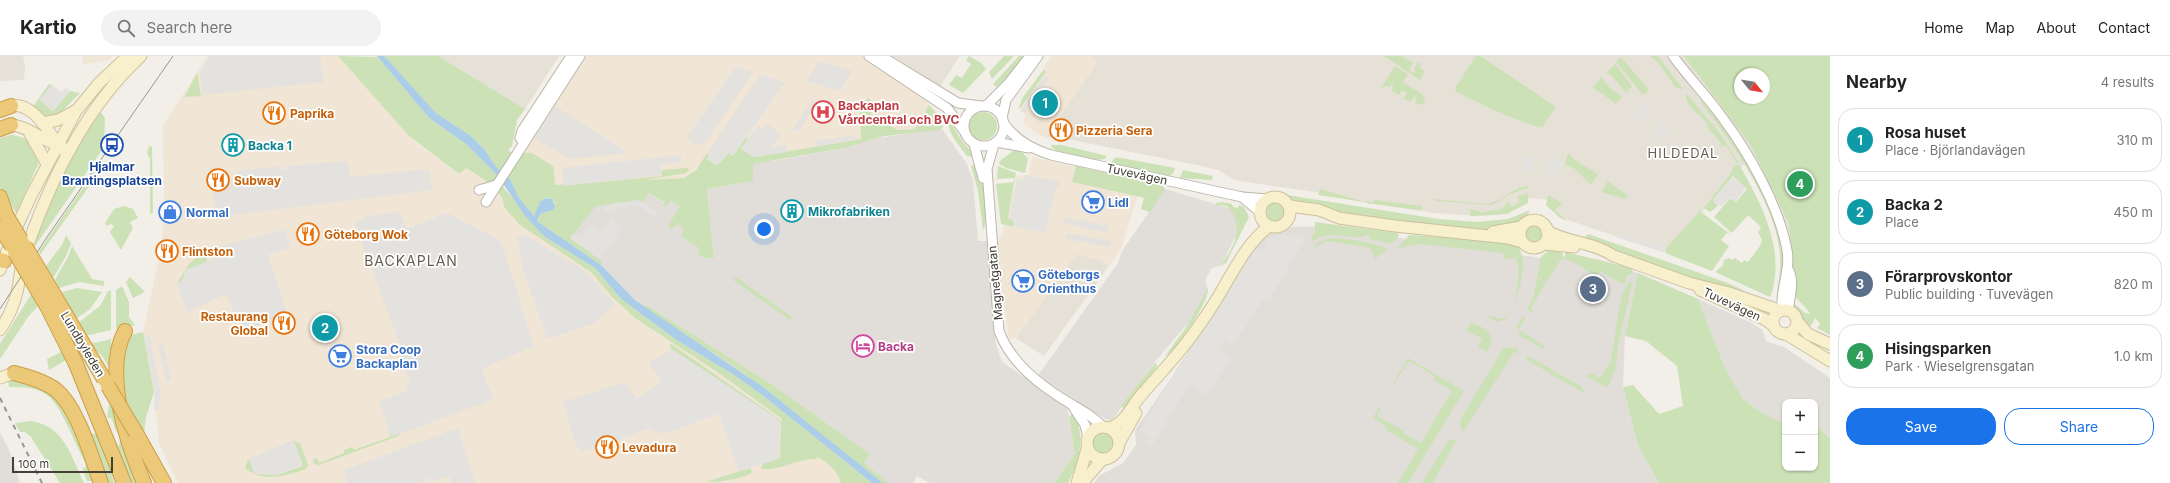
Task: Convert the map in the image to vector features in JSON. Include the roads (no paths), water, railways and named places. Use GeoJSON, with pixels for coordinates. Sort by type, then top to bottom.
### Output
{"type":"FeatureCollection","features":[{"type":"Feature","properties":{"kind":"highway"},"geometry":{"type":"LineString","coordinates":[[0,197],[2,216]]}},
{"type":"Feature","properties":{"kind":"highway","name":"Lundbyleden"},"geometry":{"type":"LineString","coordinates":[[2,216],[76,364],[124,482]]}},
{"type":"Feature","properties":{"kind":"highway","name":"Lundbyleden"},"geometry":{"type":"LineString","coordinates":[[2,216],[164,483]]}},
{"type":"Feature","properties":{"kind":"highway"},"geometry":{"type":"LineString","coordinates":[[125,331],[118,346],[118,394],[128,441],[144,483]]}},
{"type":"Feature","properties":{"kind":"highway"},"geometry":{"type":"LineString","coordinates":[[14,373],[47,385],[56,390],[67,401],[75,415],[101,483]]}},
{"type":"Feature","properties":{"kind":"main road"},"geometry":{"type":"LineString","coordinates":[[1,261],[47,164],[76,111],[100,82],[128,56]]}},
{"type":"Feature","properties":{"kind":"main road"},"geometry":{"type":"LineString","coordinates":[[0,330],[15,301],[24,256],[75,140],[101,100],[141,56]]}},
{"type":"Feature","properties":{"kind":"main road"},"geometry":{"type":"LineString","coordinates":[[6,108],[26,108],[42,123],[57,145],[60,157],[53,188]]}},
{"type":"Feature","properties":{"kind":"main road"},"geometry":{"type":"LineString","coordinates":[[42,123],[58,120],[76,111]]}},
{"type":"Feature","properties":{"kind":"main road"},"geometry":{"type":"LineString","coordinates":[[6,127],[27,130],[47,142],[57,145],[66,145],[75,140]]}},
{"type":"Feature","properties":{"kind":"main road"},"geometry":{"type":"LineString","coordinates":[[27,130],[40,147],[47,164]]}},
{"type":"Feature","properties":{"kind":"main road","name":"Tuvevägen"},"geometry":{"type":"LineString","coordinates":[[1268,199],[1280,198],[1289,206],[1320,210],[1328,215]]}},
{"type":"Feature","properties":{"kind":"main road"},"geometry":{"type":"LineString","coordinates":[[1077,483],[1087,443],[1093,430],[1106,428],[1121,422],[1144,391],[1156,380],[1188,342],[1217,296],[1221,282],[1234,259],[1264,219],[1263,203],[1268,199]]}},
{"type":"Feature","properties":{"kind":"main road"},"geometry":{"type":"LineString","coordinates":[[1289,206],[1289,217]]}},
{"type":"Feature","properties":{"kind":"main road","name":"Tuvevägen"},"geometry":{"type":"LineString","coordinates":[[1264,219],[1280,226],[1289,217],[1305,214],[1328,215],[1394,226],[1508,238],[1522,242],[1533,249],[1544,244],[1563,245],[1614,256],[1690,283],[1729,293],[1783,310]]}},
{"type":"Feature","properties":{"kind":"main road","name":"Tuvevägen"},"geometry":{"type":"LineString","coordinates":[[1472,234],[1521,227],[1527,222],[1534,220],[1542,223],[1547,231],[1559,237],[1605,250],[1614,256]]}},
{"type":"Feature","properties":{"kind":"main road"},"geometry":{"type":"LineString","coordinates":[[1521,227],[1519,236],[1522,242]]}},
{"type":"Feature","properties":{"kind":"main road"},"geometry":{"type":"LineString","coordinates":[[1544,244],[1547,238],[1547,231]]}},
{"type":"Feature","properties":{"kind":"main road"},"geometry":{"type":"LineString","coordinates":[[1,261],[24,256]]}},
{"type":"Feature","properties":{"kind":"main road","name":"Tuvevägen"},"geometry":{"type":"LineString","coordinates":[[1690,283],[1724,302],[1764,318],[1781,332],[1830,361]]}},
{"type":"Feature","properties":{"kind":"main road"},"geometry":{"type":"LineString","coordinates":[[1783,310],[1794,314],[1797,321],[1808,334],[1830,344]]}},
{"type":"Feature","properties":{"kind":"main road","name":"Tuvevägen"},"geometry":{"type":"LineString","coordinates":[[1774,326],[1773,317],[1783,310]]}},
{"type":"Feature","properties":{"kind":"main road"},"geometry":{"type":"LineString","coordinates":[[1786,334],[1795,330],[1797,321]]}},
{"type":"Feature","properties":{"kind":"main road"},"geometry":{"type":"LineString","coordinates":[[0,378],[14,373]]}},
{"type":"Feature","properties":{"kind":"main road"},"geometry":{"type":"LineString","coordinates":[[1082,483],[1102,460],[1114,455],[1156,380]]}},
{"type":"Feature","properties":{"kind":"main road"},"geometry":{"type":"LineString","coordinates":[[1106,428],[1116,434],[1119,444]]}},
{"type":"Feature","properties":{"kind":"main road"},"geometry":{"type":"LineString","coordinates":[[1087,443],[1093,456],[1102,460]]}},
{"type":"Feature","properties":{"kind":"street"},"geometry":{"type":"LineString","coordinates":[[536,117],[571,56]]}},
{"type":"Feature","properties":{"kind":"street"},"geometry":{"type":"LineString","coordinates":[[486,202],[524,143],[520,138],[522,131],[536,117],[580,56]]}},
{"type":"Feature","properties":{"kind":"street"},"geometry":{"type":"LineString","coordinates":[[869,56],[947,108],[968,138],[974,144],[983,146],[994,143],[1003,132],[1006,100],[1038,56]]}},
{"type":"Feature","properties":{"kind":"street"},"geometry":{"type":"LineString","coordinates":[[882,56],[958,103],[984,106],[995,109],[1003,120]]}},
{"type":"Feature","properties":{"kind":"street"},"geometry":{"type":"LineString","coordinates":[[964,131],[964,122],[968,113],[973,109],[984,106],[1005,87],[1030,56]]}},
{"type":"Feature","properties":{"kind":"street"},"geometry":{"type":"LineString","coordinates":[[1673,56],[1722,116],[1753,167],[1780,225],[1788,252],[1788,269],[1791,274],[1792,283],[1783,310]]}},
{"type":"Feature","properties":{"kind":"street","name":"Tuvevägen"},"geometry":{"type":"LineString","coordinates":[[1003,120],[1008,130],[1032,148]]}},
{"type":"Feature","properties":{"kind":"street","name":"Tuvevägen"},"geometry":{"type":"LineString","coordinates":[[994,143],[1032,148],[1050,155],[1242,198],[1268,199]]}},
{"type":"Feature","properties":{"kind":"street","name":"Magnetgatan"},"geometry":{"type":"LineString","coordinates":[[994,143],[987,169],[989,215],[999,331],[1008,349],[1026,372],[1071,404]]}},
{"type":"Feature","properties":{"kind":"street","name":"Magnetgatan"},"geometry":{"type":"LineString","coordinates":[[974,144],[982,174],[989,215]]}},
{"type":"Feature","properties":{"kind":"street"},"geometry":{"type":"LineString","coordinates":[[479,190],[496,185]]}},
{"type":"Feature","properties":{"kind":"street","name":"Tuvevägen"},"geometry":{"type":"LineString","coordinates":[[1242,198],[1264,219]]}},
{"type":"Feature","properties":{"kind":"street"},"geometry":{"type":"LineString","coordinates":[[1071,404],[1106,428]]}},
{"type":"Feature","properties":{"kind":"street"},"geometry":{"type":"LineString","coordinates":[[1071,404],[1082,417],[1087,443]]}},
{"type":"Feature","properties":{"kind":"water"},"geometry":{"type":"Polygon","coordinates":[[[377,56],[384,56],[436,113],[471,136],[485,150],[496,167],[510,179],[519,198],[534,216],[540,202],[546,198],[552,199],[555,206],[553,210],[540,214],[537,221],[601,265],[635,300],[763,387],[883,483],[872,483],[762,395],[731,373],[678,341],[621,299],[595,268],[545,237],[525,216],[497,175],[466,144],[429,118],[377,56]]]}},
{"type":"Feature","properties":{"kind":"tram line"},"geometry":{"type":"LineString","coordinates":[[0,309],[45,240],[173,56]]}},
{"type":"Feature","properties":{"kind":"railway"},"geometry":{"type":"LineString","coordinates":[[0,398],[42,483]]}},
{"type":"Feature","properties":{"kind":"place","name":"Rosa huset"},"geometry":{"type":"Point","coordinates":[1045,103]}},
{"type":"Feature","properties":{"kind":"place","name":"Backaplan Vårdcentral och BVC"},"geometry":{"type":"Point","coordinates":[823,112]}},
{"type":"Feature","properties":{"kind":"place","name":"Paprika"},"geometry":{"type":"Point","coordinates":[274,113]}},
{"type":"Feature","properties":{"kind":"place","name":"Pizzeria Sera"},"geometry":{"type":"Point","coordinates":[1061,130]}},
{"type":"Feature","properties":{"kind":"place","name":"Hjalmar Brantingsplatsen"},"geometry":{"type":"Point","coordinates":[112,145]}},
{"type":"Feature","properties":{"kind":"place","name":"Backa 1"},"geometry":{"type":"Point","coordinates":[233,145]}},
{"type":"Feature","properties":{"kind":"place","name":"Subway"},"geometry":{"type":"Point","coordinates":[218,180]}},
{"type":"Feature","properties":{"kind":"place","name":"Hisingsparken"},"geometry":{"type":"Point","coordinates":[1800,184]}},
{"type":"Feature","properties":{"kind":"place","name":"Lidl"},"geometry":{"type":"Point","coordinates":[1093,202]}},
{"type":"Feature","properties":{"kind":"place","name":"Mikrofabriken"},"geometry":{"type":"Point","coordinates":[792,211]}},
{"type":"Feature","properties":{"kind":"place","name":"Normal"},"geometry":{"type":"Point","coordinates":[170,212]}},
{"type":"Feature","properties":{"kind":"place","name":"Göteborg Wok"},"geometry":{"type":"Point","coordinates":[308,234]}},
{"type":"Feature","properties":{"kind":"place","name":"Flintston"},"geometry":{"type":"Point","coordinates":[167,251]}},
{"type":"Feature","properties":{"kind":"place","name":"Göteborgs Orienthus"},"geometry":{"type":"Point","coordinates":[1023,281]}},
{"type":"Feature","properties":{"kind":"place","name":"Förarprovskontor"},"geometry":{"type":"Point","coordinates":[1593,289]}},
{"type":"Feature","properties":{"kind":"place","name":"Restaurang Global"},"geometry":{"type":"Point","coordinates":[284,323]}},
{"type":"Feature","properties":{"kind":"place","name":"Backa 2"},"geometry":{"type":"Point","coordinates":[325,328]}},
{"type":"Feature","properties":{"kind":"place","name":"Backa"},"geometry":{"type":"Point","coordinates":[863,346]}},
{"type":"Feature","properties":{"kind":"place","name":"Stora Coop Backaplan"},"geometry":{"type":"Point","coordinates":[340,356]}},
{"type":"Feature","properties":{"kind":"place","name":"Levadura"},"geometry":{"type":"Point","coordinates":[607,447]}},
{"type":"Feature","properties":{"kind":"district","name":"HILDEDAL"},"geometry":{"type":"Point","coordinates":[1683,153]}},
{"type":"Feature","properties":{"kind":"district","name":"BACKAPLAN"},"geometry":{"type":"Point","coordinates":[411,260]}}]}
